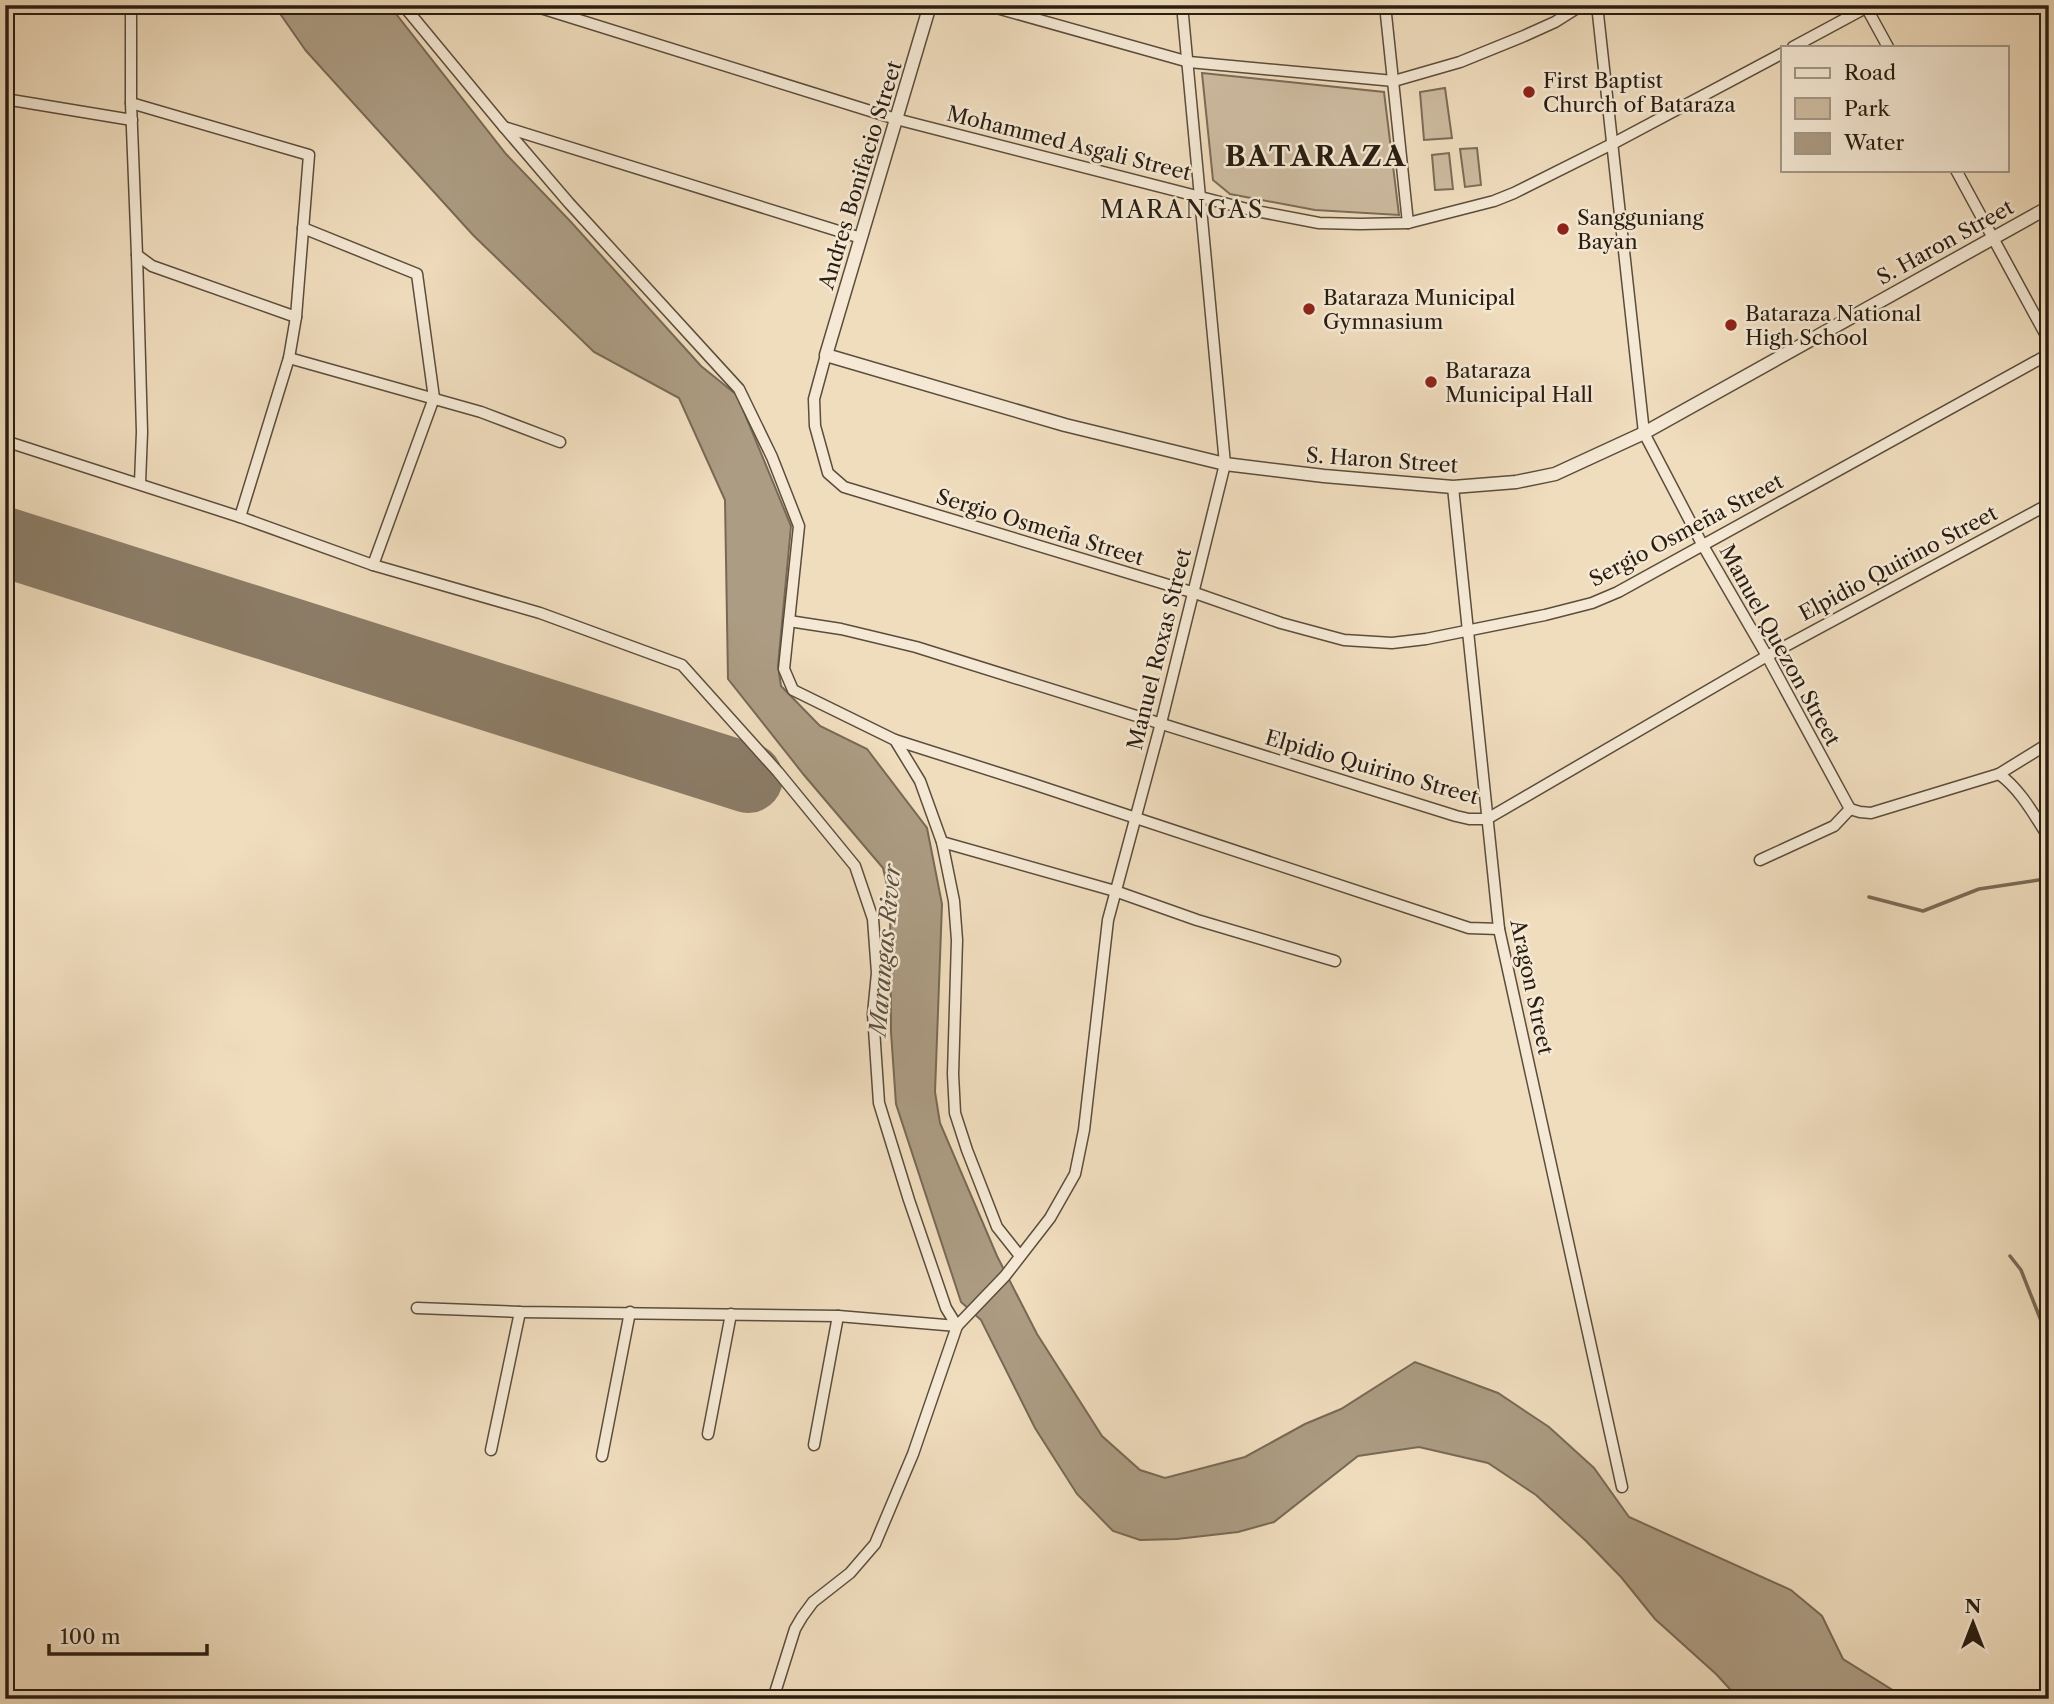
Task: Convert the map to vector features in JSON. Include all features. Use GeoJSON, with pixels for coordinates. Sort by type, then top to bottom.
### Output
{"type":"FeatureCollection","features":[{"type":"Feature","properties":{"kind":"street"},"geometry":{"type":"LineString","coordinates":[[131,5],[131,103],[142,432],[140,483]]}},
{"type":"Feature","properties":{"kind":"street"},"geometry":{"type":"LineString","coordinates":[[403,5],[569,203],[739,389],[772,457],[799,526],[783,669],[793,690],[895,740],[1469,928],[1499,929]]}},
{"type":"Feature","properties":{"kind":"street","name":"Mohammed Asgali Street"},"geometry":{"type":"LineString","coordinates":[[531,5],[896,119],[1251,211],[1319,223],[1408,223],[1494,201],[1614,144],[1781,54]]}},
{"type":"Feature","properties":{"kind":"street","name":"Andres Bonifacio Street"},"geometry":{"type":"LineString","coordinates":[[826,355],[930,5]]}},
{"type":"Feature","properties":{"kind":"street"},"geometry":{"type":"LineString","coordinates":[[986,5],[1189,62],[1394,81],[1460,62],[1515,40],[1555,22],[1582,5]]}},
{"type":"Feature","properties":{"kind":"street","name":"Manuel Roxas Street"},"geometry":{"type":"LineString","coordinates":[[957,1326],[1005,1276],[1050,1218],[1074,1174],[1084,1130],[1105,936],[1195,593],[1225,464],[1182,5]]}},
{"type":"Feature","properties":{"kind":"street"},"geometry":{"type":"LineString","coordinates":[[1385,5],[1408,223]]}},
{"type":"Feature","properties":{"kind":"street","name":"Manuel Quezon Street"},"geometry":{"type":"LineString","coordinates":[[1597,5],[1644,433],[1702,544],[1850,808]]}},
{"type":"Feature","properties":{"kind":"street"},"geometry":{"type":"LineString","coordinates":[[1795,46],[1868,6],[1888,46]]}},
{"type":"Feature","properties":{"kind":"street"},"geometry":{"type":"LineString","coordinates":[[5,99],[132,120]]}},
{"type":"Feature","properties":{"kind":"street"},"geometry":{"type":"LineString","coordinates":[[131,103],[309,155],[296,317],[289,358],[240,517]]}},
{"type":"Feature","properties":{"kind":"street"},"geometry":{"type":"LineString","coordinates":[[504,127],[861,238]]}},
{"type":"Feature","properties":{"kind":"street"},"geometry":{"type":"LineString","coordinates":[[1957,172],[2049,341]]}},
{"type":"Feature","properties":{"kind":"street","name":"S. Haron Street"},"geometry":{"type":"LineString","coordinates":[[826,355],[1065,425],[1225,464],[1453,487],[1516,482],[1555,474],[1644,433],[2049,206]]}},
{"type":"Feature","properties":{"kind":"street"},"geometry":{"type":"LineString","coordinates":[[303,228],[417,274],[434,398],[373,565]]}},
{"type":"Feature","properties":{"kind":"street"},"geometry":{"type":"LineString","coordinates":[[137,255],[152,266],[296,317]]}},
{"type":"Feature","properties":{"kind":"street","name":"Sergio Osmeña Street"},"geometry":{"type":"LineString","coordinates":[[826,355],[813,412],[823,462],[833,478],[844,487],[859,494],[1195,593],[1281,623],[1344,640],[1392,643],[1469,630],[1592,603],[1618,592],[2049,354]]}},
{"type":"Feature","properties":{"kind":"street"},"geometry":{"type":"LineString","coordinates":[[289,358],[481,412],[560,442]]}},
{"type":"Feature","properties":{"kind":"street"},"geometry":{"type":"LineString","coordinates":[[5,441],[140,483],[373,565],[540,613],[682,665],[779,772],[855,866],[873,919],[877,973],[873,1014],[879,1103],[946,1308],[957,1326]]}},
{"type":"Feature","properties":{"kind":"street","name":"Aragon Street"},"geometry":{"type":"LineString","coordinates":[[1453,487],[1499,929],[1622,1487]]}},
{"type":"Feature","properties":{"kind":"street","name":"Elpidio Quirino Street"},"geometry":{"type":"LineString","coordinates":[[789,621],[841,629],[916,647],[1456,816],[1487,820],[1767,656],[2049,504]]}},
{"type":"Feature","properties":{"kind":"street"},"geometry":{"type":"LineString","coordinates":[[895,740],[920,782],[942,842],[954,901],[957,940],[953,1074],[956,1113],[967,1150],[997,1227],[1020,1256]]}},
{"type":"Feature","properties":{"kind":"street"},"geometry":{"type":"LineString","coordinates":[[1760,860],[1834,826],[1850,808],[1871,813],[1999,774],[2049,743]]}},
{"type":"Feature","properties":{"kind":"street"},"geometry":{"type":"LineString","coordinates":[[1999,774],[2018,791],[2049,838]]}},
{"type":"Feature","properties":{"kind":"street"},"geometry":{"type":"LineString","coordinates":[[942,842],[1115,891],[1197,920],[1335,961]]}},
{"type":"Feature","properties":{"kind":"street"},"geometry":{"type":"LineString","coordinates":[[417,1308],[838,1316],[957,1326]]}},
{"type":"Feature","properties":{"kind":"street"},"geometry":{"type":"LineString","coordinates":[[491,1450],[520,1312]]}},
{"type":"Feature","properties":{"kind":"street"},"geometry":{"type":"LineString","coordinates":[[602,1456],[630,1312]]}},
{"type":"Feature","properties":{"kind":"street"},"geometry":{"type":"LineString","coordinates":[[708,1434],[731,1314]]}},
{"type":"Feature","properties":{"kind":"street"},"geometry":{"type":"LineString","coordinates":[[814,1445],[838,1316]]}},
{"type":"Feature","properties":{"kind":"street"},"geometry":{"type":"LineString","coordinates":[[773,1699],[795,1629],[802,1616],[813,1602],[850,1573],[875,1544],[913,1454],[957,1326]]}},
{"type":"Feature","properties":{"kind":"green space"},"geometry":{"type":"Polygon","coordinates":[[[1202,73],[1384,92],[1399,215],[1315,210],[1230,194],[1213,180],[1202,73]]]}},
{"type":"Feature","properties":{"kind":"green space"},"geometry":{"type":"Polygon","coordinates":[[[1445,88],[1452,138],[1424,140],[1420,92],[1445,88]]]}},
{"type":"Feature","properties":{"kind":"green space"},"geometry":{"type":"Polygon","coordinates":[[[1477,148],[1481,185],[1465,187],[1460,149],[1477,148]]]}},
{"type":"Feature","properties":{"kind":"green space"},"geometry":{"type":"Polygon","coordinates":[[[1449,153],[1453,189],[1435,190],[1432,155],[1449,153]]]}},
{"type":"Feature","properties":{"kind":"water"},"geometry":{"type":"Polygon","coordinates":[[[274,5],[389,5],[506,154],[701,366],[737,395],[791,526],[778,666],[781,686],[820,726],[867,749],[927,828],[942,904],[935,1092],[940,1123],[997,1256],[1037,1334],[1102,1436],[1140,1470],[1165,1478],[1245,1457],[1305,1424],[1341,1409],[1415,1362],[1498,1393],[1549,1427],[1594,1468],[1629,1517],[1791,1590],[1822,1616],[1843,1659],[1907,1699],[1739,1699],[1716,1674],[1655,1619],[1621,1577],[1586,1541],[1536,1495],[1488,1463],[1419,1447],[1358,1456],[1274,1522],[1238,1532],[1177,1539],[1140,1540],[1113,1531],[1077,1494],[1035,1428],[981,1320],[961,1302],[896,1104],[891,1032],[890,898],[883,868],[804,775],[728,679],[725,500],[679,398],[594,352],[473,235],[306,51],[274,5]]]}},
{"type":"Feature","properties":{"kind":"waterway"},"geometry":{"type":"LineString","coordinates":[[1869,897],[1923,911],[1979,889],[2045,879],[2049,884]]}},
{"type":"Feature","properties":{"kind":"waterway"},"geometry":{"type":"LineString","coordinates":[[2010,1256],[2021,1270],[2049,1341]]}},
{"type":"Feature","properties":{"kind":"runway"},"geometry":{"type":"LineString","coordinates":[[5,542],[748,778]]}},
{"type":"Feature","properties":{"kind":"place","name":"First Baptist Church of Bataraza"},"geometry":{"type":"Point","coordinates":[1529,92]}},
{"type":"Feature","properties":{"kind":"place","name":"Sangguniang Bayan"},"geometry":{"type":"Point","coordinates":[1563,229]}},
{"type":"Feature","properties":{"kind":"place","name":"Bataraza Municipal Gymnasium"},"geometry":{"type":"Point","coordinates":[1309,309]}},
{"type":"Feature","properties":{"kind":"place","name":"Bataraza National High School"},"geometry":{"type":"Point","coordinates":[1731,325]}},
{"type":"Feature","properties":{"kind":"place","name":"Bataraza Municipal Hall"},"geometry":{"type":"Point","coordinates":[1431,382]}},
{"type":"Feature","properties":{"kind":"district","name":"BATARAZA"},"geometry":{"type":"Point","coordinates":[1316,156]}},
{"type":"Feature","properties":{"kind":"district","name":"MARANGAS"},"geometry":{"type":"Point","coordinates":[1182,209]}},
{"type":"Feature","properties":{"kind":"water label","name":"Marangas River"},"geometry":{"type":"Point","coordinates":[885,950]}}]}
